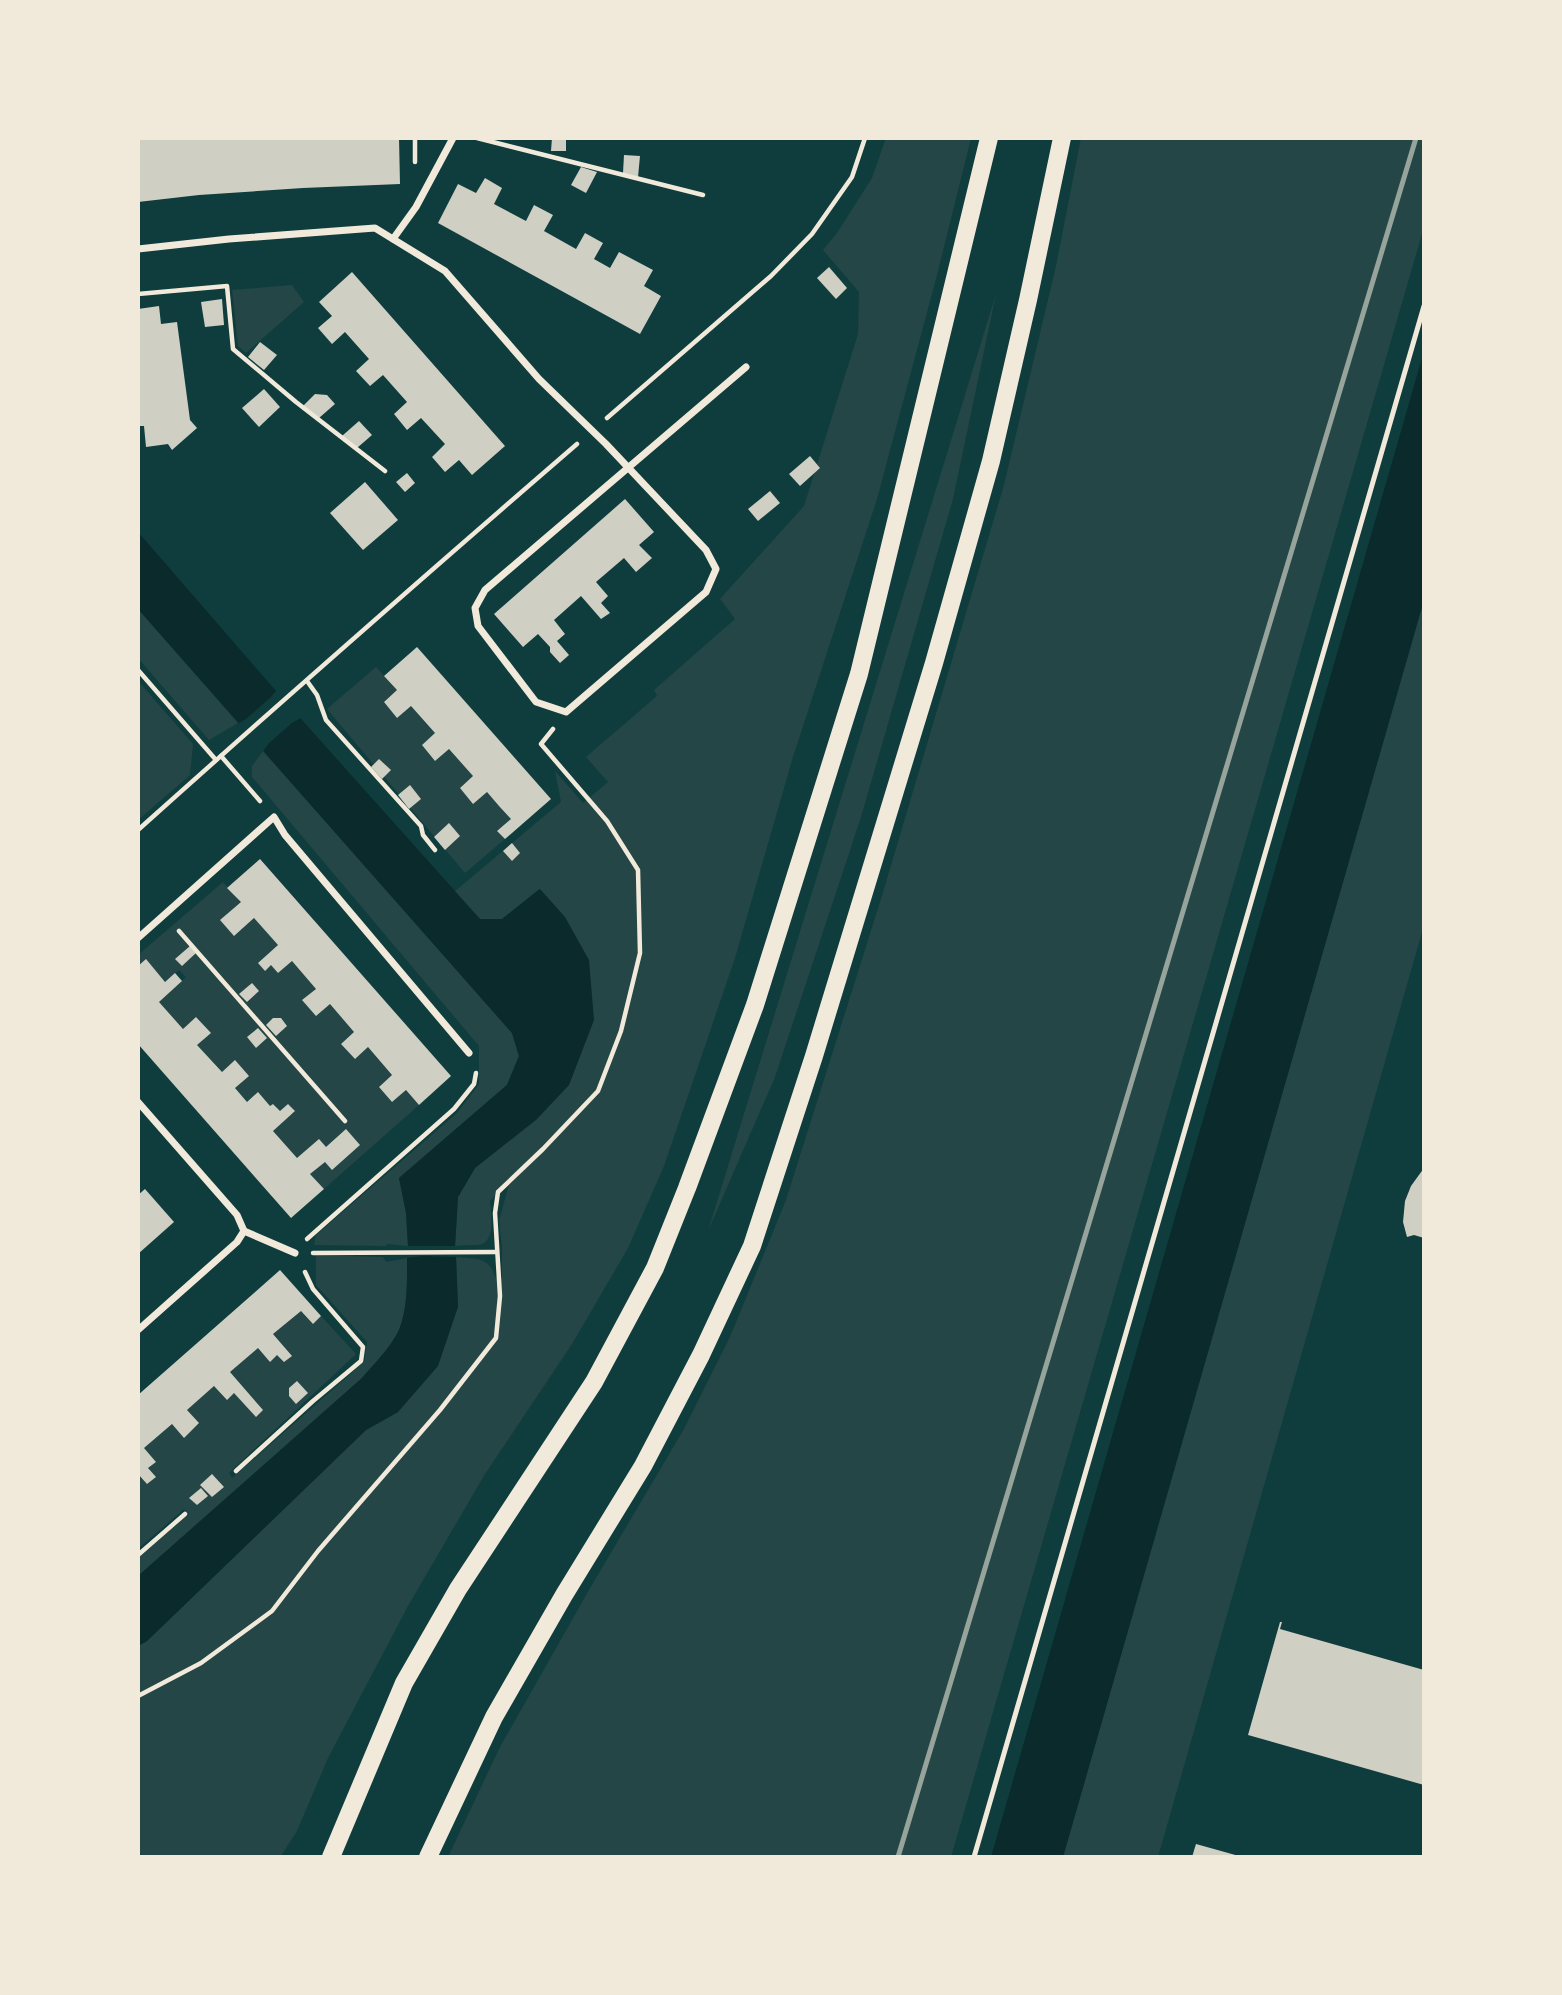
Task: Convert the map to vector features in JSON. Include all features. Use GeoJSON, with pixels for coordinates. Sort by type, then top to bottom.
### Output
{"type":"FeatureCollection","features":[{"type":"Feature","properties":{"kind":"main road"},"geometry":{"type":"LineString","coordinates":[[331,1857],[404,1683],[458,1589],[594,1382],[655,1268],[687,1188],[755,1005],[859,674],[989,138]]}},
{"type":"Feature","properties":{"kind":"main road"},"geometry":{"type":"LineString","coordinates":[[428,1857],[494,1717],[643,1466],[701,1355],[752,1246],[814,1056],[934,663],[991,461],[1062,138]]}},
{"type":"Feature","properties":{"kind":"street"},"geometry":{"type":"LineString","coordinates":[[393,239],[416,207],[453,138]]}},
{"type":"Feature","properties":{"kind":"street"},"geometry":{"type":"LineString","coordinates":[[138,249],[376,228],[445,271],[539,379],[607,444],[628,467],[706,550],[716,569],[706,593],[566,712],[536,702],[478,626],[475,608],[485,590],[628,467],[746,367]]}},
{"type":"Feature","properties":{"kind":"street"},"geometry":{"type":"LineString","coordinates":[[138,938],[274,817],[285,835],[469,1053]]}},
{"type":"Feature","properties":{"kind":"street"},"geometry":{"type":"LineString","coordinates":[[138,1102],[237,1215],[244,1231],[295,1253]]}},
{"type":"Feature","properties":{"kind":"street"},"geometry":{"type":"LineString","coordinates":[[138,1330],[237,1242],[244,1231]]}},
{"type":"Feature","properties":{"kind":"lane"},"geometry":{"type":"LineString","coordinates":[[974,1857],[1424,306]]}},
{"type":"Feature","properties":{"kind":"path"},"geometry":{"type":"LineString","coordinates":[[477,138],[702,195]]}},
{"type":"Feature","properties":{"kind":"path"},"geometry":{"type":"LineString","coordinates":[[138,294],[227,286],[233,349],[385,471]]}},
{"type":"Feature","properties":{"kind":"path"},"geometry":{"type":"LineString","coordinates":[[138,670],[216,760]]}},
{"type":"Feature","properties":{"kind":"path"},"geometry":{"type":"LineString","coordinates":[[307,681],[317,695],[327,720],[421,826],[423,835],[435,850]]}},
{"type":"Feature","properties":{"kind":"path"},"geometry":{"type":"LineString","coordinates":[[138,830],[299,688]]}},
{"type":"Feature","properties":{"kind":"path"},"geometry":{"type":"LineString","coordinates":[[138,1696],[201,1663],[272,1611],[318,1551],[440,1410],[496,1338],[500,1296],[495,1213],[498,1192],[598,1091],[621,1031],[640,953],[638,870],[607,821],[541,744],[566,712]]}},
{"type":"Feature","properties":{"kind":"path"},"geometry":{"type":"LineString","coordinates":[[221,756],[274,817]]}},
{"type":"Feature","properties":{"kind":"path"},"geometry":{"type":"LineString","coordinates":[[164,915],[345,1121]]}},
{"type":"Feature","properties":{"kind":"path"},"geometry":{"type":"LineString","coordinates":[[295,1253],[454,1109],[474,1084],[476,1063],[469,1053]]}},
{"type":"Feature","properties":{"kind":"path"},"geometry":{"type":"LineString","coordinates":[[295,1253],[496,1252]]}},
{"type":"Feature","properties":{"kind":"path"},"geometry":{"type":"LineString","coordinates":[[236,1471],[361,1361],[363,1347],[313,1289],[295,1253]]}},
{"type":"Feature","properties":{"kind":"path"},"geometry":{"type":"LineString","coordinates":[[138,1555],[186,1514]]}},
{"type":"Feature","properties":{"kind":"shaded area"},"geometry":{"type":"Polygon","coordinates":[[[886,138],[971,138],[877,499],[793,757],[735,958],[664,1166],[628,1248],[572,1344],[485,1474],[408,1606],[328,1758],[297,1831],[281,1856],[138,1857],[138,1646],[147,1641],[366,1430],[398,1412],[458,1307],[456,1257],[485,1262],[493,1270],[495,1277],[502,1278],[499,1221],[509,1184],[490,1201],[490,1234],[488,1239],[477,1245],[455,1246],[458,1197],[475,1168],[537,1119],[539,889],[502,919],[480,919],[454,892],[561,802],[555,771],[583,803],[608,782],[586,757],[657,696],[654,690],[735,619],[720,599],[804,506],[858,334],[859,292],[823,250],[872,178],[886,138]]]}},
{"type":"Feature","properties":{"kind":"shaded area"},"geometry":{"type":"Polygon","coordinates":[[[1081,138],[1424,138],[1424,227],[951,1857],[448,1857],[500,1747],[684,1429],[730,1337],[786,1200],[881,899],[1004,485],[1056,266],[1081,138]]]}},
{"type":"Feature","properties":{"kind":"shaded area"},"geometry":{"type":"Polygon","coordinates":[[[292,285],[304,302],[246,353],[238,346],[232,290],[292,285]]]}},
{"type":"Feature","properties":{"kind":"shaded area"},"geometry":{"type":"Polygon","coordinates":[[[996,294],[953,499],[861,817],[775,1077],[708,1231],[996,294]]]}},
{"type":"Feature","properties":{"kind":"shaded area"},"geometry":{"type":"Polygon","coordinates":[[[1424,351],[1424,600],[1063,1857],[991,1857],[1424,351]]]}},
{"type":"Feature","properties":{"kind":"shaded area"},"geometry":{"type":"Polygon","coordinates":[[[138,532],[480,919],[502,919],[540,889],[565,917],[589,960],[594,1020],[569,1085],[537,1119],[475,1168],[458,1197],[455,1246],[408,1246],[406,1213],[399,1178],[507,1085],[519,1056],[512,1033],[138,609],[138,532]]]}},
{"type":"Feature","properties":{"kind":"shaded area"},"geometry":{"type":"Polygon","coordinates":[[[1424,600],[1424,925],[1158,1857],[1063,1857],[1424,600]]]}},
{"type":"Feature","properties":{"kind":"shaded area"},"geometry":{"type":"Polygon","coordinates":[[[138,609],[238,723],[209,740],[138,658],[138,609]]]}},
{"type":"Feature","properties":{"kind":"shaded area"},"geometry":{"type":"Polygon","coordinates":[[[376,667],[397,690],[384,702],[397,717],[411,706],[435,733],[422,745],[435,761],[449,749],[473,776],[460,788],[473,803],[487,792],[511,819],[497,831],[505,839],[465,873],[327,709],[376,667]]]}},
{"type":"Feature","properties":{"kind":"shaded area"},"geometry":{"type":"Polygon","coordinates":[[[138,681],[193,744],[190,775],[138,820],[138,681]]]}},
{"type":"Feature","properties":{"kind":"shaded area"},"geometry":{"type":"Polygon","coordinates":[[[263,751],[512,1033],[519,1056],[507,1085],[399,1178],[406,1213],[408,1246],[314,1245],[316,1235],[457,1113],[479,1084],[479,1046],[252,777],[252,766],[263,751]]]}},
{"type":"Feature","properties":{"kind":"shaded area"},"geometry":{"type":"Polygon","coordinates":[[[223,882],[241,902],[227,914],[241,930],[254,918],[278,945],[278,973],[292,961],[316,989],[303,1000],[330,1004],[354,1032],[341,1044],[355,1059],[368,1047],[392,1075],[379,1087],[392,1102],[406,1090],[419,1105],[324,1189],[310,1174],[324,1162],[297,1158],[273,1131],[286,1118],[258,1093],[247,1102],[235,1088],[248,1076],[235,1061],[222,1072],[197,1045],[210,1033],[197,1017],[183,1029],[159,1002],[186,977],[179,970],[165,982],[146,960],[138,966],[138,955],[223,882]]]}},
{"type":"Feature","properties":{"kind":"shaded area"},"geometry":{"type":"Polygon","coordinates":[[[316,1255],[383,1257],[386,1262],[407,1258],[405,1303],[396,1336],[362,1378],[138,1576],[138,1558],[189,1514],[184,1509],[138,1549],[138,1474],[156,1462],[144,1448],[172,1424],[184,1437],[199,1424],[187,1410],[214,1386],[259,1406],[230,1372],[258,1348],[270,1361],[285,1348],[273,1334],[301,1311],[312,1323],[321,1316],[356,1354],[229,1473],[232,1478],[364,1362],[367,1342],[316,1285],[316,1255]]]}},
{"type":"Feature","properties":{"kind":"shaded area"},"geometry":{"type":"Polygon","coordinates":[[[456,1257],[458,1307],[438,1366],[398,1412],[366,1430],[147,1641],[138,1646],[138,1576],[362,1378],[399,1330],[407,1285],[407,1258],[456,1257]]]}},
{"type":"Feature","properties":{"kind":"pier"},"geometry":{"type":"Polygon","coordinates":[[[278,688],[304,716],[269,743],[261,754],[235,725],[246,719],[278,688]]]}},
{"type":"Feature","properties":{"kind":"building"},"geometry":{"type":"Polygon","coordinates":[[[138,138],[399,138],[400,184],[199,195],[138,202],[138,138]]]}},
{"type":"Feature","properties":{"kind":"building"},"geometry":{"type":"Polygon","coordinates":[[[552,138],[566,138],[566,151],[551,151],[552,138]]]}},
{"type":"Feature","properties":{"kind":"building"},"geometry":{"type":"Polygon","coordinates":[[[624,155],[640,156],[638,177],[623,173],[624,155]]]}},
{"type":"Feature","properties":{"kind":"building"},"geometry":{"type":"Polygon","coordinates":[[[581,167],[597,172],[586,193],[571,185],[581,167]]]}},
{"type":"Feature","properties":{"kind":"building"},"geometry":{"type":"Polygon","coordinates":[[[485,178],[502,188],[494,204],[526,221],[534,205],[553,215],[544,231],[576,249],[585,233],[603,243],[594,259],[610,268],[619,252],[653,270],[644,286],[661,296],[640,334],[438,223],[458,184],[476,193],[485,178]]]}},
{"type":"Feature","properties":{"kind":"building"},"geometry":{"type":"Polygon","coordinates":[[[829,267],[847,288],[836,299],[817,278],[829,267]]]}},
{"type":"Feature","properties":{"kind":"building"},"geometry":{"type":"Polygon","coordinates":[[[352,272],[505,446],[472,475],[459,460],[445,472],[432,457],[445,444],[421,418],[407,430],[394,414],[407,402],[383,375],[370,386],[356,371],[369,359],[345,332],[332,344],[318,328],[332,316],[319,302],[352,272]]]}},
{"type":"Feature","properties":{"kind":"building"},"geometry":{"type":"Polygon","coordinates":[[[222,299],[224,325],[205,327],[201,302],[222,299]]]}},
{"type":"Feature","properties":{"kind":"building"},"geometry":{"type":"Polygon","coordinates":[[[159,306],[161,324],[177,322],[190,420],[197,428],[172,450],[168,444],[146,447],[144,426],[138,426],[138,309],[159,306]]]}},
{"type":"Feature","properties":{"kind":"building"},"geometry":{"type":"Polygon","coordinates":[[[260,342],[277,355],[264,370],[248,357],[260,342]]]}},
{"type":"Feature","properties":{"kind":"building"},"geometry":{"type":"Polygon","coordinates":[[[264,389],[280,407],[259,427],[242,408],[264,389]]]}},
{"type":"Feature","properties":{"kind":"building"},"geometry":{"type":"Polygon","coordinates":[[[315,394],[327,395],[335,404],[319,418],[303,406],[315,394]]]}},
{"type":"Feature","properties":{"kind":"building"},"geometry":{"type":"Polygon","coordinates":[[[359,421],[372,435],[357,448],[342,436],[359,421]]]}},
{"type":"Feature","properties":{"kind":"building"},"geometry":{"type":"Polygon","coordinates":[[[810,456],[820,468],[800,486],[789,474],[810,456]]]}},
{"type":"Feature","properties":{"kind":"building"},"geometry":{"type":"Polygon","coordinates":[[[407,473],[415,483],[405,492],[396,482],[407,473]]]}},
{"type":"Feature","properties":{"kind":"building"},"geometry":{"type":"Polygon","coordinates":[[[365,482],[398,520],[363,550],[330,513],[365,482]]]}},
{"type":"Feature","properties":{"kind":"building"},"geometry":{"type":"Polygon","coordinates":[[[770,491],[780,503],[758,521],[748,509],[770,491]]]}},
{"type":"Feature","properties":{"kind":"building"},"geometry":{"type":"Polygon","coordinates":[[[625,499],[654,532],[639,545],[652,558],[636,572],[624,558],[596,582],[608,596],[601,603],[610,613],[601,619],[581,596],[554,620],[565,634],[557,641],[569,655],[560,663],[538,634],[523,647],[494,614],[625,499]]]}},
{"type":"Feature","properties":{"kind":"building"},"geometry":{"type":"Polygon","coordinates":[[[417,647],[551,799],[505,839],[497,831],[511,819],[487,792],[473,804],[460,788],[473,776],[449,749],[435,761],[422,745],[435,733],[411,706],[397,718],[384,702],[397,690],[384,676],[417,647]]]}},
{"type":"Feature","properties":{"kind":"building"},"geometry":{"type":"Polygon","coordinates":[[[379,759],[391,770],[382,779],[371,767],[379,759]]]}},
{"type":"Feature","properties":{"kind":"building"},"geometry":{"type":"Polygon","coordinates":[[[410,785],[421,799],[409,809],[398,795],[410,785]]]}},
{"type":"Feature","properties":{"kind":"building"},"geometry":{"type":"Polygon","coordinates":[[[449,823],[460,836],[445,850],[434,837],[449,823]]]}},
{"type":"Feature","properties":{"kind":"building"},"geometry":{"type":"Polygon","coordinates":[[[512,843],[520,853],[512,861],[503,851],[512,843]]]}},
{"type":"Feature","properties":{"kind":"building"},"geometry":{"type":"Polygon","coordinates":[[[260,859],[451,1076],[419,1105],[406,1090],[392,1102],[379,1087],[392,1075],[368,1047],[355,1059],[341,1044],[354,1032],[330,1004],[316,1016],[302,1000],[316,989],[292,961],[278,973],[271,965],[265,971],[258,963],[278,945],[254,918],[234,936],[220,920],[241,902],[227,888],[260,859]]]}},
{"type":"Feature","properties":{"kind":"building"},"geometry":{"type":"Polygon","coordinates":[[[190,946],[196,953],[182,966],[175,959],[190,946]]]}},
{"type":"Feature","properties":{"kind":"building"},"geometry":{"type":"Polygon","coordinates":[[[146,959],[165,982],[175,973],[182,981],[159,1002],[183,1029],[196,1017],[211,1033],[197,1045],[222,1072],[235,1060],[249,1076],[235,1088],[247,1102],[258,1092],[270,1106],[273,1104],[280,1111],[288,1104],[295,1111],[273,1131],[297,1158],[319,1139],[326,1147],[346,1129],[360,1145],[332,1170],[325,1162],[310,1174],[324,1189],[291,1218],[138,1044],[138,966],[146,959]]]}},
{"type":"Feature","properties":{"kind":"building"},"geometry":{"type":"Polygon","coordinates":[[[252,983],[259,991],[247,1002],[239,994],[252,983]]]}},
{"type":"Feature","properties":{"kind":"building"},"geometry":{"type":"Polygon","coordinates":[[[273,1018],[281,1018],[287,1026],[276,1036],[266,1025],[273,1018]]]}},
{"type":"Feature","properties":{"kind":"building"},"geometry":{"type":"Polygon","coordinates":[[[258,1028],[267,1038],[256,1048],[247,1037],[258,1028]]]}},
{"type":"Feature","properties":{"kind":"building"},"geometry":{"type":"Polygon","coordinates":[[[1424,1168],[1424,1238],[1414,1235],[1407,1237],[1403,1222],[1405,1201],[1411,1186],[1424,1168]]]}},
{"type":"Feature","properties":{"kind":"building"},"geometry":{"type":"Polygon","coordinates":[[[145,1189],[174,1222],[138,1254],[138,1195],[145,1189]]]}},
{"type":"Feature","properties":{"kind":"building"},"geometry":{"type":"Polygon","coordinates":[[[280,1270],[321,1316],[313,1324],[301,1311],[273,1334],[292,1356],[284,1362],[277,1355],[270,1362],[258,1348],[230,1372],[263,1410],[256,1417],[234,1393],[227,1400],[214,1386],[187,1410],[199,1423],[184,1438],[172,1424],[144,1448],[156,1462],[148,1468],[156,1477],[147,1484],[138,1474],[138,1395],[280,1270]]]}},
{"type":"Feature","properties":{"kind":"building"},"geometry":{"type":"Polygon","coordinates":[[[297,1381],[308,1393],[296,1404],[289,1396],[289,1388],[297,1381]]]}},
{"type":"Feature","properties":{"kind":"building"},"geometry":{"type":"Polygon","coordinates":[[[212,1474],[224,1487],[212,1497],[200,1485],[212,1474]]]}},
{"type":"Feature","properties":{"kind":"building"},"geometry":{"type":"Polygon","coordinates":[[[201,1488],[208,1496],[197,1505],[189,1498],[201,1488]]]}},
{"type":"Feature","properties":{"kind":"building"},"geometry":{"type":"Polygon","coordinates":[[[1280,1622],[1280,1629],[1424,1670],[1424,1785],[1248,1735],[1280,1622]]]}},
{"type":"Feature","properties":{"kind":"building"},"geometry":{"type":"Polygon","coordinates":[[[1196,1844],[1239,1856],[1239,1857],[1192,1857],[1196,1844]]]}},
{"type":"Feature","properties":{"kind":"railway"},"geometry":{"type":"LineString","coordinates":[[898,1857],[1416,138]]}}]}
